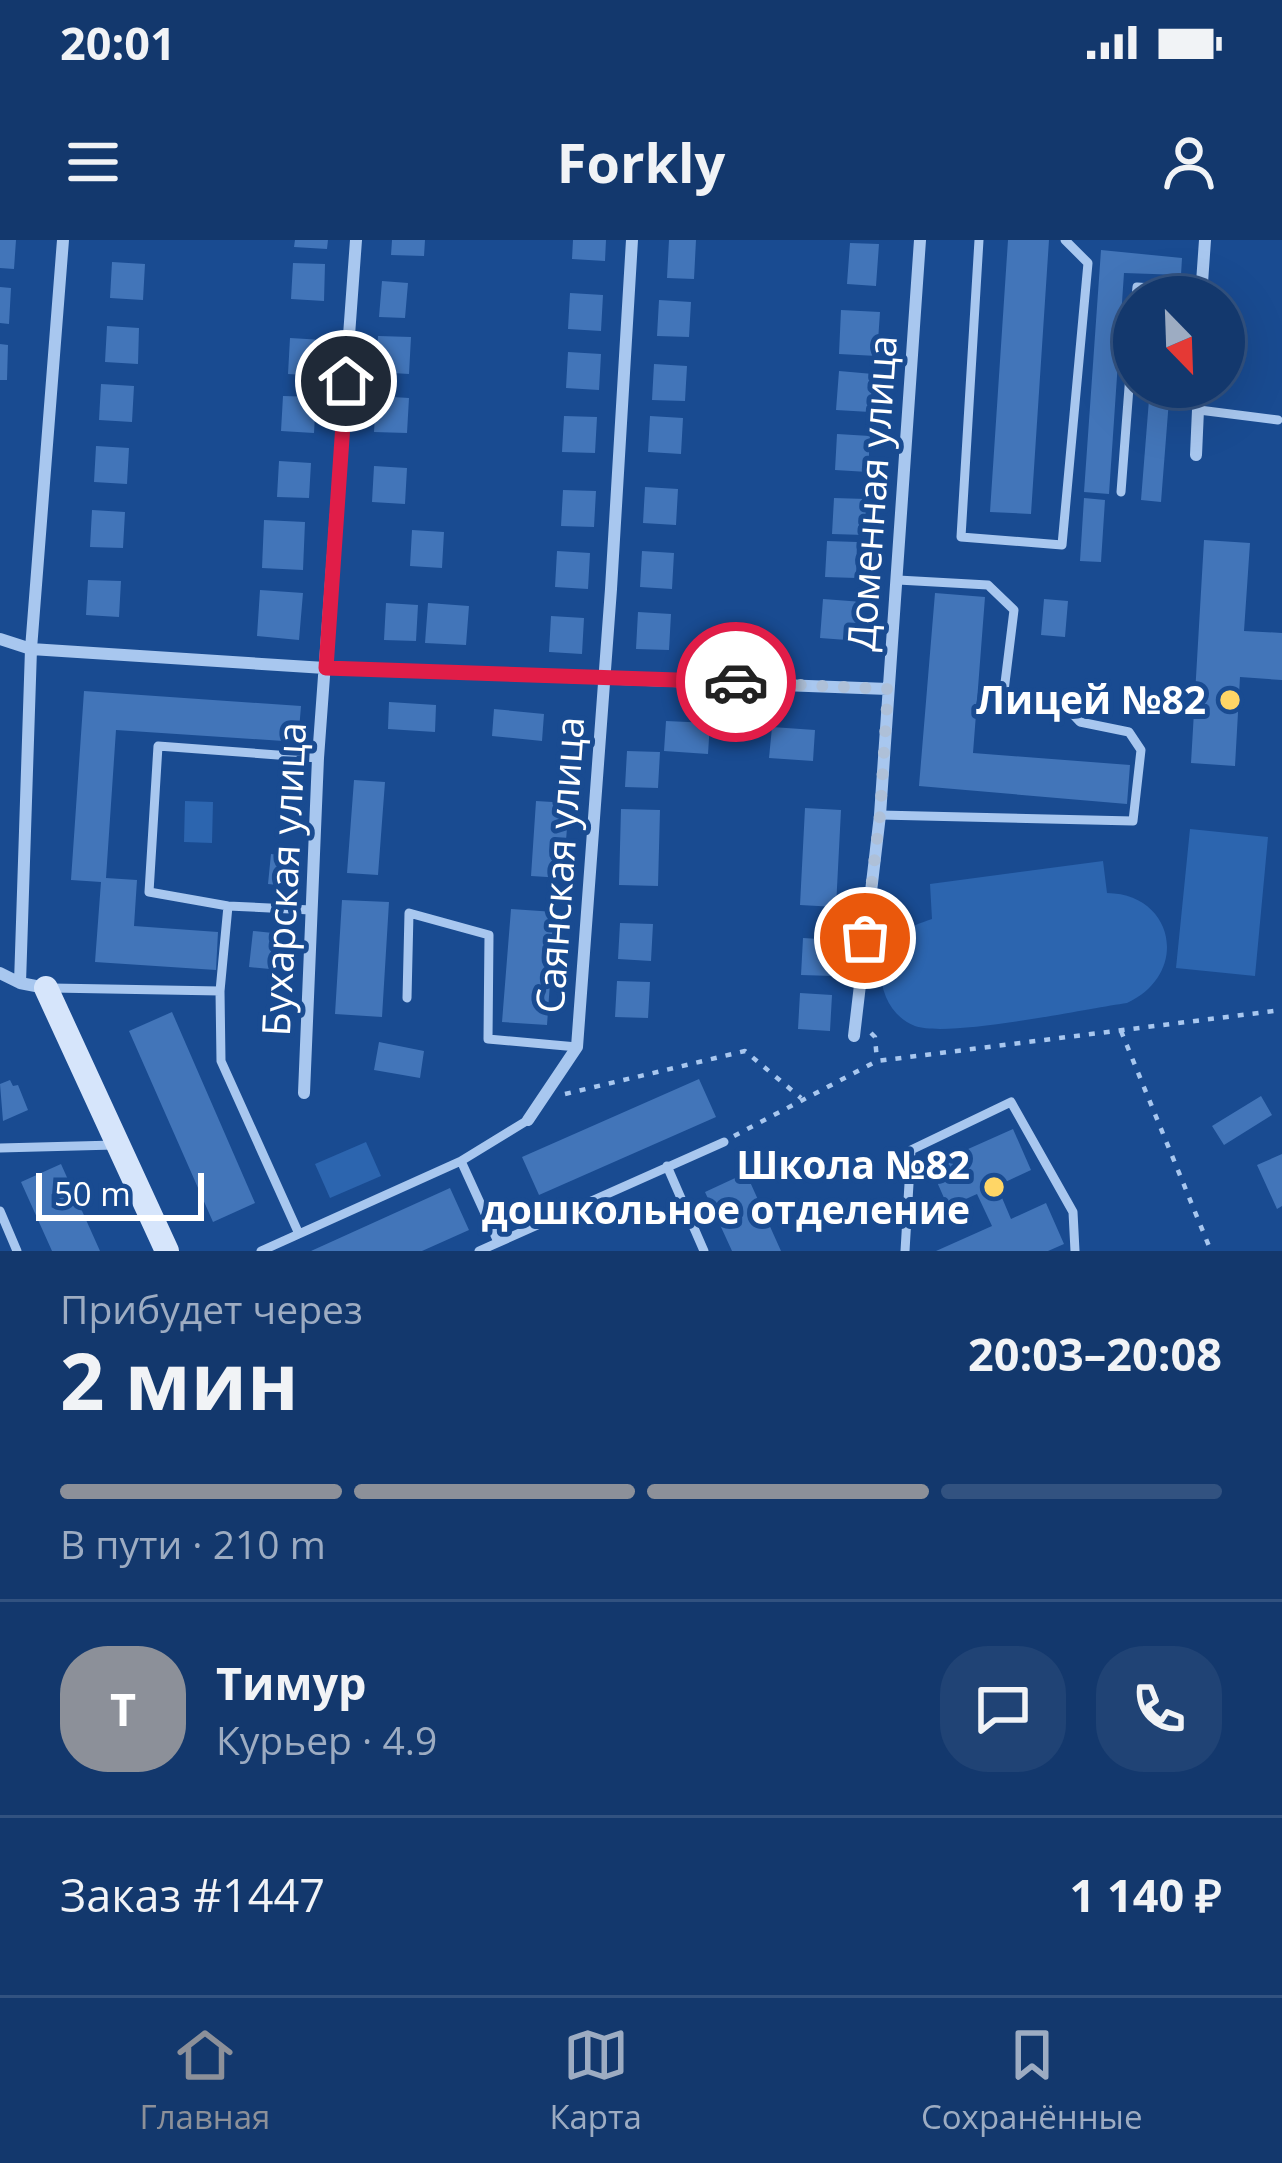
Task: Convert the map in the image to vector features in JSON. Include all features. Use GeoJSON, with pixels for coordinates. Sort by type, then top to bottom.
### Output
{"type":"FeatureCollection","features":[{"type":"Feature","properties":{"kind":"street"},"geometry":{"type":"LineString","coordinates":[[20,983],[31,649],[63,240]]}},
{"type":"Feature","properties":{"kind":"street","name":"Бухарская улица"},"geometry":{"type":"LineString","coordinates":[[304,1094],[318,758],[356,240]]}},
{"type":"Feature","properties":{"kind":"street","name":"Саянская улица"},"geometry":{"type":"LineString","coordinates":[[528,1120],[577,1046],[632,240]]}},
{"type":"Feature","properties":{"kind":"street","name":"Доменная улица"},"geometry":{"type":"LineString","coordinates":[[854,1036],[880,815],[920,240]]}},
{"type":"Feature","properties":{"kind":"street"},"geometry":{"type":"LineString","coordinates":[[1202,276],[1205,240]]}},
{"type":"Feature","properties":{"kind":"street"},"geometry":{"type":"LineString","coordinates":[[1196,455],[1199,410]]}},
{"type":"Feature","properties":{"kind":"street"},"geometry":{"type":"LineString","coordinates":[[0,639],[31,649],[326,668],[888,689]]}},
{"type":"Feature","properties":{"kind":"street"},"geometry":{"type":"LineString","coordinates":[[0,973],[46,988],[167,1251]]}},
{"type":"Feature","properties":{"kind":"lane"},"geometry":{"type":"LineString","coordinates":[[979,240],[961,537],[1062,545],[1088,263],[1065,240]]}},
{"type":"Feature","properties":{"kind":"lane"},"geometry":{"type":"LineString","coordinates":[[1121,492],[1127,408]]}},
{"type":"Feature","properties":{"kind":"lane"},"geometry":{"type":"LineString","coordinates":[[1199,410],[1278,420]]}},
{"type":"Feature","properties":{"kind":"lane"},"geometry":{"type":"LineString","coordinates":[[880,815],[1133,820],[1141,750],[1129,732],[1080,722],[1065,706],[1012,702],[1004,691],[1014,610],[988,586],[898,580]]}},
{"type":"Feature","properties":{"kind":"lane"},"geometry":{"type":"LineString","coordinates":[[311,910],[228,906],[149,892],[158,746],[318,758]]}},
{"type":"Feature","properties":{"kind":"lane"},"geometry":{"type":"LineString","coordinates":[[228,906],[220,991],[221,1061],[299,1234]]}},
{"type":"Feature","properties":{"kind":"lane"},"geometry":{"type":"LineString","coordinates":[[407,998],[409,913],[489,934],[488,1039],[577,1046]]}},
{"type":"Feature","properties":{"kind":"lane"},"geometry":{"type":"LineString","coordinates":[[46,988],[220,991]]}},
{"type":"Feature","properties":{"kind":"lane"},"geometry":{"type":"LineString","coordinates":[[905,1251],[911,1150],[1011,1102],[1073,1212],[1075,1251]]}},
{"type":"Feature","properties":{"kind":"lane"},"geometry":{"type":"LineString","coordinates":[[261,1251],[461,1161],[528,1120]]}},
{"type":"Feature","properties":{"kind":"lane"},"geometry":{"type":"LineString","coordinates":[[479,1251],[724,1142]]}},
{"type":"Feature","properties":{"kind":"lane"},"geometry":{"type":"LineString","coordinates":[[0,1148],[115,1144]]}},
{"type":"Feature","properties":{"kind":"lane"},"geometry":{"type":"LineString","coordinates":[[461,1161],[498,1243]]}},
{"type":"Feature","properties":{"kind":"lane"},"geometry":{"type":"LineString","coordinates":[[667,1166],[704,1251]]}},
{"type":"Feature","properties":{"kind":"lane"},"geometry":{"type":"LineString","coordinates":[[0,1211],[17,1251]]}},
{"type":"Feature","properties":{"kind":"path"},"geometry":{"type":"LineString","coordinates":[[724,1142],[877,1061],[1282,1010]]}},
{"type":"Feature","properties":{"kind":"path"},"geometry":{"type":"LineString","coordinates":[[1121,1030],[1211,1251]]}},
{"type":"Feature","properties":{"kind":"path"},"geometry":{"type":"LineString","coordinates":[[542,1099],[746,1051],[802,1099]]}},
{"type":"Feature","properties":{"kind":"shaded area"},"geometry":{"type":"Polygon","coordinates":[[[185,801],[213,802],[212,843],[184,842],[185,801]]]}},
{"type":"Feature","properties":{"kind":"shaded area"},"geometry":{"type":"Polygon","coordinates":[[[1190,829],[1268,837],[1255,976],[1176,968],[1190,829]]]}},
{"type":"Feature","properties":{"kind":"shaded area"},"geometry":{"type":"Polygon","coordinates":[[[1103,861],[1107,893],[1130,897],[1148,907],[1166,937],[1160,974],[1147,990],[1127,1003],[957,1028],[915,1026],[888,1002],[882,984],[883,956],[898,935],[932,919],[930,884],[1103,861]]]}},
{"type":"Feature","properties":{"kind":"shaded area"},"geometry":{"type":"Polygon","coordinates":[[[366,1142],[381,1176],[330,1198],[315,1164],[366,1142]]]}},
{"type":"Feature","properties":{"kind":"building"},"geometry":{"type":"Polygon","coordinates":[[[0,240],[16,240],[14,269],[0,268],[0,240]]]}},
{"type":"Feature","properties":{"kind":"building"},"geometry":{"type":"Polygon","coordinates":[[[295,240],[328,240],[327,249],[294,247],[295,240]]]}},
{"type":"Feature","properties":{"kind":"building"},"geometry":{"type":"Polygon","coordinates":[[[392,240],[425,240],[424,256],[391,255],[392,240]]]}},
{"type":"Feature","properties":{"kind":"building"},"geometry":{"type":"Polygon","coordinates":[[[573,240],[606,240],[605,261],[572,259],[573,240]]]}},
{"type":"Feature","properties":{"kind":"building"},"geometry":{"type":"Polygon","coordinates":[[[669,240],[696,240],[694,279],[667,278],[669,240]]]}},
{"type":"Feature","properties":{"kind":"building"},"geometry":{"type":"Polygon","coordinates":[[[1008,240],[1049,240],[1031,514],[990,512],[1008,240]]]}},
{"type":"Feature","properties":{"kind":"building"},"geometry":{"type":"Polygon","coordinates":[[[850,243],[879,244],[876,286],[847,284],[850,243]]]}},
{"type":"Feature","properties":{"kind":"building"},"geometry":{"type":"Polygon","coordinates":[[[1101,250],[1182,258],[1181,275],[1113,276],[1115,408],[1109,494],[1084,492],[1101,250]]]}},
{"type":"Feature","properties":{"kind":"building"},"geometry":{"type":"Polygon","coordinates":[[[112,262],[145,264],[143,300],[110,298],[112,262]]]}},
{"type":"Feature","properties":{"kind":"building"},"geometry":{"type":"Polygon","coordinates":[[[293,263],[325,264],[324,301],[291,299],[293,263]]]}},
{"type":"Feature","properties":{"kind":"building"},"geometry":{"type":"Polygon","coordinates":[[[382,281],[408,283],[405,318],[379,317],[382,281]]]}},
{"type":"Feature","properties":{"kind":"building"},"geometry":{"type":"Polygon","coordinates":[[[0,287],[11,288],[9,324],[0,323],[0,287]]]}},
{"type":"Feature","properties":{"kind":"building"},"geometry":{"type":"Polygon","coordinates":[[[570,293],[603,295],[601,331],[568,329],[570,293]]]}},
{"type":"Feature","properties":{"kind":"building"},"geometry":{"type":"Polygon","coordinates":[[[659,300],[691,302],[689,337],[657,336],[659,300]]]}},
{"type":"Feature","properties":{"kind":"building"},"geometry":{"type":"Polygon","coordinates":[[[841,310],[880,312],[877,356],[839,354],[841,310]]]}},
{"type":"Feature","properties":{"kind":"building"},"geometry":{"type":"Polygon","coordinates":[[[107,326],[139,328],[138,364],[105,362],[107,326]]]}},
{"type":"Feature","properties":{"kind":"building"},"geometry":{"type":"Polygon","coordinates":[[[378,336],[411,337],[409,374],[376,372],[378,336]]]}},
{"type":"Feature","properties":{"kind":"building"},"geometry":{"type":"Polygon","coordinates":[[[290,338],[323,340],[321,376],[288,374],[290,338]]]}},
{"type":"Feature","properties":{"kind":"building"},"geometry":{"type":"Polygon","coordinates":[[[0,344],[8,345],[7,380],[0,380],[0,344]]]}},
{"type":"Feature","properties":{"kind":"building"},"geometry":{"type":"Polygon","coordinates":[[[568,352],[601,354],[599,390],[566,388],[568,352]]]}},
{"type":"Feature","properties":{"kind":"building"},"geometry":{"type":"Polygon","coordinates":[[[654,364],[687,366],[685,401],[652,400],[654,364]]]}},
{"type":"Feature","properties":{"kind":"building"},"geometry":{"type":"Polygon","coordinates":[[[839,371],[873,374],[870,412],[836,410],[839,371]]]}},
{"type":"Feature","properties":{"kind":"building"},"geometry":{"type":"Polygon","coordinates":[[[101,384],[134,386],[132,422],[99,420],[101,384]]]}},
{"type":"Feature","properties":{"kind":"building"},"geometry":{"type":"Polygon","coordinates":[[[283,396],[316,397],[314,433],[281,431],[283,396]]]}},
{"type":"Feature","properties":{"kind":"building"},"geometry":{"type":"Polygon","coordinates":[[[376,396],[409,398],[407,433],[374,432],[376,396]]]}},
{"type":"Feature","properties":{"kind":"building"},"geometry":{"type":"Polygon","coordinates":[[[1148,408],[1168,408],[1161,502],[1141,500],[1148,408]]]}},
{"type":"Feature","properties":{"kind":"building"},"geometry":{"type":"Polygon","coordinates":[[[564,416],[597,417],[595,453],[562,452],[564,416]]]}},
{"type":"Feature","properties":{"kind":"building"},"geometry":{"type":"Polygon","coordinates":[[[650,416],[683,418],[681,454],[648,452],[650,416]]]}},
{"type":"Feature","properties":{"kind":"building"},"geometry":{"type":"Polygon","coordinates":[[[837,434],[870,436],[868,472],[835,470],[837,434]]]}},
{"type":"Feature","properties":{"kind":"building"},"geometry":{"type":"Polygon","coordinates":[[[96,446],[129,448],[127,484],[94,482],[96,446]]]}},
{"type":"Feature","properties":{"kind":"building"},"geometry":{"type":"Polygon","coordinates":[[[279,461],[311,463],[309,498],[277,497],[279,461]]]}},
{"type":"Feature","properties":{"kind":"building"},"geometry":{"type":"Polygon","coordinates":[[[374,466],[407,468],[405,504],[372,502],[374,466]]]}},
{"type":"Feature","properties":{"kind":"building"},"geometry":{"type":"Polygon","coordinates":[[[645,487],[678,489],[676,525],[643,523],[645,487]]]}},
{"type":"Feature","properties":{"kind":"building"},"geometry":{"type":"Polygon","coordinates":[[[563,490],[596,491],[594,527],[561,526],[563,490]]]}},
{"type":"Feature","properties":{"kind":"building"},"geometry":{"type":"Polygon","coordinates":[[[834,498],[866,499],[865,535],[832,534],[834,498]]]}},
{"type":"Feature","properties":{"kind":"building"},"geometry":{"type":"Polygon","coordinates":[[[1084,498],[1105,500],[1101,562],[1080,561],[1084,498]]]}},
{"type":"Feature","properties":{"kind":"building"},"geometry":{"type":"Polygon","coordinates":[[[92,510],[125,512],[123,548],[90,547],[92,510]]]}},
{"type":"Feature","properties":{"kind":"building"},"geometry":{"type":"Polygon","coordinates":[[[264,520],[305,522],[303,570],[262,568],[264,520]]]}},
{"type":"Feature","properties":{"kind":"building"},"geometry":{"type":"Polygon","coordinates":[[[412,530],[444,532],[442,568],[410,566],[412,530]]]}},
{"type":"Feature","properties":{"kind":"building"},"geometry":{"type":"Polygon","coordinates":[[[1204,540],[1250,543],[1244,631],[1282,633],[1282,680],[1240,677],[1235,766],[1191,763],[1204,540]]]}},
{"type":"Feature","properties":{"kind":"building"},"geometry":{"type":"Polygon","coordinates":[[[827,541],[857,542],[856,578],[825,577],[827,541]]]}},
{"type":"Feature","properties":{"kind":"building"},"geometry":{"type":"Polygon","coordinates":[[[557,551],[590,553],[588,589],[555,587],[557,551]]]}},
{"type":"Feature","properties":{"kind":"building"},"geometry":{"type":"Polygon","coordinates":[[[642,551],[674,553],[672,589],[640,587],[642,551]]]}},
{"type":"Feature","properties":{"kind":"building"},"geometry":{"type":"Polygon","coordinates":[[[88,580],[121,581],[119,617],[86,615],[88,580]]]}},
{"type":"Feature","properties":{"kind":"building"},"geometry":{"type":"Polygon","coordinates":[[[260,590],[303,593],[299,640],[257,636],[260,590]]]}},
{"type":"Feature","properties":{"kind":"building"},"geometry":{"type":"Polygon","coordinates":[[[935,593],[985,597],[973,753],[1130,765],[1127,804],[919,786],[935,593]]]}},
{"type":"Feature","properties":{"kind":"building"},"geometry":{"type":"Polygon","coordinates":[[[823,599],[863,602],[860,641],[820,638],[823,599]]]}},
{"type":"Feature","properties":{"kind":"building"},"geometry":{"type":"Polygon","coordinates":[[[1044,599],[1068,601],[1065,637],[1041,635],[1044,599]]]}},
{"type":"Feature","properties":{"kind":"building"},"geometry":{"type":"Polygon","coordinates":[[[386,603],[418,605],[416,641],[384,640],[386,603]]]}},
{"type":"Feature","properties":{"kind":"building"},"geometry":{"type":"Polygon","coordinates":[[[428,603],[469,606],[466,645],[425,643],[428,603]]]}},
{"type":"Feature","properties":{"kind":"building"},"geometry":{"type":"Polygon","coordinates":[[[638,612],[671,614],[669,650],[636,649],[638,612]]]}},
{"type":"Feature","properties":{"kind":"building"},"geometry":{"type":"Polygon","coordinates":[[[551,616],[584,618],[582,654],[549,652],[551,616]]]}},
{"type":"Feature","properties":{"kind":"building"},"geometry":{"type":"Polygon","coordinates":[[[84,691],[301,706],[298,742],[116,730],[106,878],[137,880],[134,926],[218,932],[216,970],[95,962],[101,882],[71,880],[84,691]]]}},
{"type":"Feature","properties":{"kind":"building"},"geometry":{"type":"Polygon","coordinates":[[[389,702],[436,705],[435,732],[388,729],[389,702]]]}},
{"type":"Feature","properties":{"kind":"building"},"geometry":{"type":"Polygon","coordinates":[[[494,709],[544,714],[542,741],[492,736],[494,709]]]}},
{"type":"Feature","properties":{"kind":"building"},"geometry":{"type":"Polygon","coordinates":[[[666,721],[710,723],[708,754],[664,751],[666,721]]]}},
{"type":"Feature","properties":{"kind":"building"},"geometry":{"type":"Polygon","coordinates":[[[772,727],[815,730],[813,761],[769,758],[772,727]]]}},
{"type":"Feature","properties":{"kind":"building"},"geometry":{"type":"Polygon","coordinates":[[[627,751],[660,752],[658,788],[625,787],[627,751]]]}},
{"type":"Feature","properties":{"kind":"building"},"geometry":{"type":"Polygon","coordinates":[[[354,780],[385,782],[378,875],[347,873],[354,780]]]}},
{"type":"Feature","properties":{"kind":"building"},"geometry":{"type":"Polygon","coordinates":[[[536,801],[569,803],[563,878],[531,876],[536,801]]]}},
{"type":"Feature","properties":{"kind":"building"},"geometry":{"type":"Polygon","coordinates":[[[805,808],[841,810],[836,907],[800,905],[805,808]]]}},
{"type":"Feature","properties":{"kind":"building"},"geometry":{"type":"Polygon","coordinates":[[[621,809],[660,810],[658,886],[619,885],[621,809]]]}},
{"type":"Feature","properties":{"kind":"building"},"geometry":{"type":"Polygon","coordinates":[[[271,854],[291,856],[288,886],[268,884],[271,854]]]}},
{"type":"Feature","properties":{"kind":"building"},"geometry":{"type":"Polygon","coordinates":[[[342,900],[389,902],[382,1017],[335,1014],[342,900]]]}},
{"type":"Feature","properties":{"kind":"building"},"geometry":{"type":"Polygon","coordinates":[[[511,909],[555,912],[547,1025],[502,1022],[511,909]]]}},
{"type":"Feature","properties":{"kind":"building"},"geometry":{"type":"Polygon","coordinates":[[[620,923],[653,924],[651,961],[618,959],[620,923]]]}},
{"type":"Feature","properties":{"kind":"building"},"geometry":{"type":"Polygon","coordinates":[[[253,931],[273,933],[270,969],[249,967],[253,931]]]}},
{"type":"Feature","properties":{"kind":"building"},"geometry":{"type":"Polygon","coordinates":[[[803,938],[836,940],[834,976],[801,975],[803,938]]]}},
{"type":"Feature","properties":{"kind":"building"},"geometry":{"type":"Polygon","coordinates":[[[617,981],[650,982],[648,1018],[615,1017],[617,981]]]}},
{"type":"Feature","properties":{"kind":"building"},"geometry":{"type":"Polygon","coordinates":[[[800,993],[832,995],[830,1031],[798,1029],[800,993]]]}},
{"type":"Feature","properties":{"kind":"building"},"geometry":{"type":"Polygon","coordinates":[[[172,1012],[255,1203],[213,1222],[129,1031],[172,1012]]]}},
{"type":"Feature","properties":{"kind":"building"},"geometry":{"type":"Polygon","coordinates":[[[379,1042],[424,1051],[420,1078],[374,1070],[379,1042]]]}},
{"type":"Feature","properties":{"kind":"building"},"geometry":{"type":"Polygon","coordinates":[[[699,1079],[716,1117],[539,1195],[522,1157],[699,1079]]]}},
{"type":"Feature","properties":{"kind":"building"},"geometry":{"type":"Polygon","coordinates":[[[10,1080],[18,1085],[28,1110],[3,1121],[0,1084],[10,1080]]]}},
{"type":"Feature","properties":{"kind":"building"},"geometry":{"type":"Polygon","coordinates":[[[1261,1096],[1272,1115],[1224,1145],[1212,1126],[1261,1096]]]}},
{"type":"Feature","properties":{"kind":"building"},"geometry":{"type":"Polygon","coordinates":[[[1013,1129],[1031,1170],[997,1186],[1011,1219],[1046,1203],[1064,1244],[1048,1251],[936,1251],[992,1226],[977,1194],[948,1207],[930,1166],[1013,1129]]]}},
{"type":"Feature","properties":{"kind":"building"},"geometry":{"type":"Polygon","coordinates":[[[1282,1154],[1282,1206],[1277,1209],[1257,1165],[1282,1154]]]}},
{"type":"Feature","properties":{"kind":"building"},"geometry":{"type":"Polygon","coordinates":[[[61,1164],[100,1251],[52,1251],[21,1182],[61,1164]]]}},
{"type":"Feature","properties":{"kind":"building"},"geometry":{"type":"Polygon","coordinates":[[[746,1173],[781,1251],[732,1251],[705,1192],[746,1173]]]}},
{"type":"Feature","properties":{"kind":"building"},"geometry":{"type":"Polygon","coordinates":[[[450,1188],[469,1230],[422,1251],[311,1251],[450,1188]]]}},
{"type":"Feature","properties":{"kind":"way so far"},"geometry":{"type":"LineString","coordinates":[[736,682],[888,689],[880,815],[865,938]]}},
{"type":"Feature","properties":{"kind":"place","name":"Лицей №82"},"geometry":{"type":"Point","coordinates":[1230,700]}},
{"type":"Feature","properties":{"kind":"place","name":"Школа №82 дошкольное отделение"},"geometry":{"type":"Point","coordinates":[994,1187]}},
{"type":"Feature","properties":{"kind":"route"},"geometry":{"type":"LineString","coordinates":[[346,381],[326,668],[736,682]]}}]}
